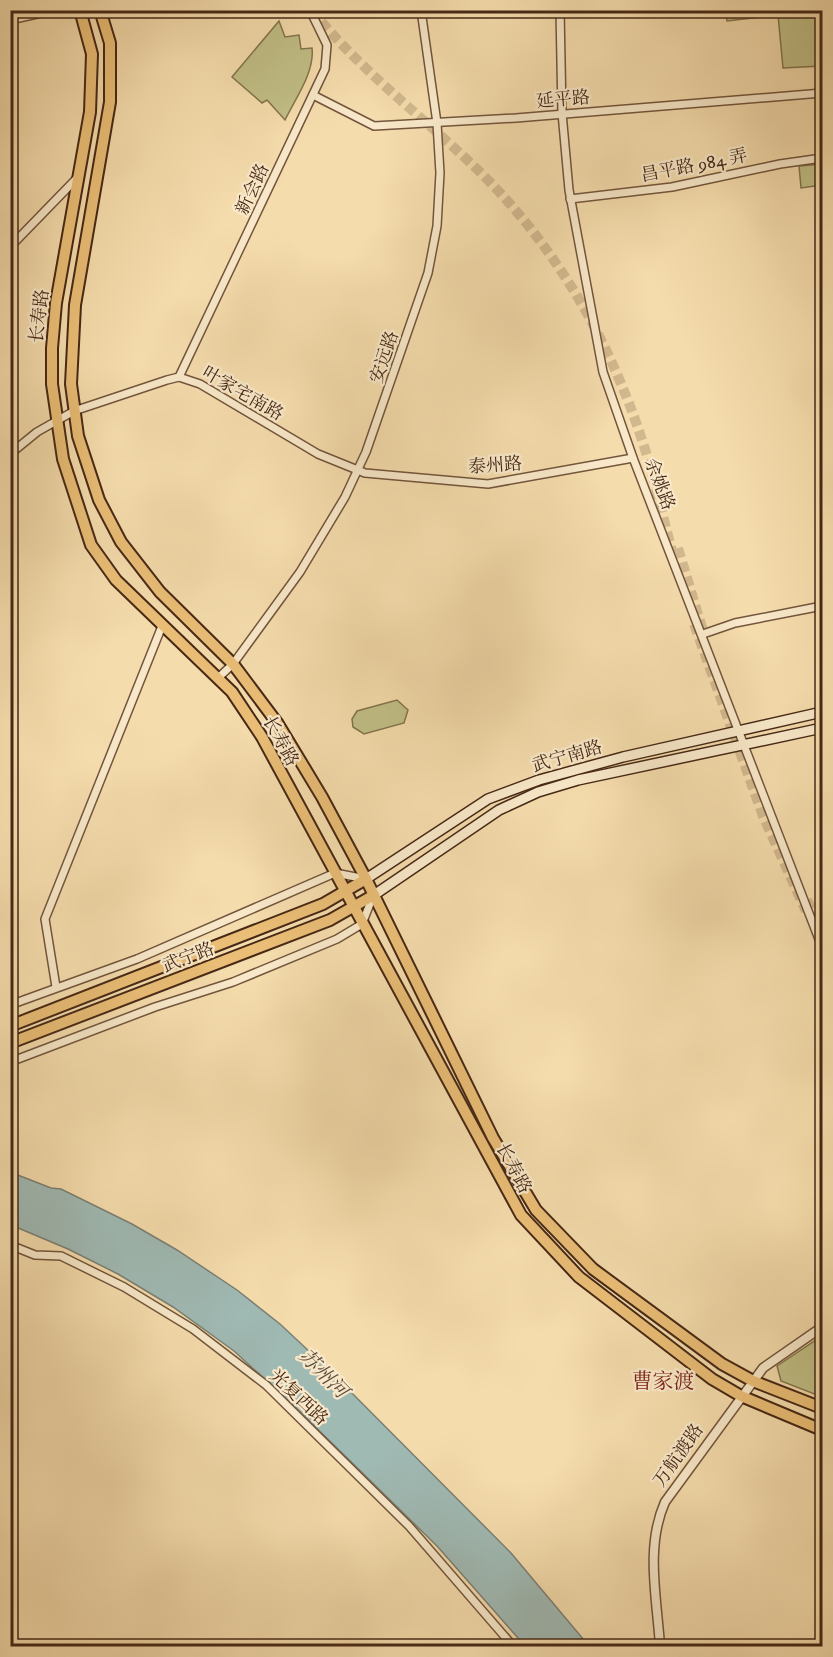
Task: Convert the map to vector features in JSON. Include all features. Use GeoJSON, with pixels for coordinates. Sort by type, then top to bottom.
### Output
{"type":"FeatureCollection","features":[{"type":"Feature","properties":{"kind":"main road","name":"长寿路"},"geometry":{"type":"LineString","coordinates":[[78,11],[92,54],[90,112],[56,303],[51,348],[56,420],[63,459],[91,545],[116,580],[162,626],[221,675],[262,737],[521,1215],[579,1277],[667,1346],[741,1396],[822,1430]]}},
{"type":"Feature","properties":{"kind":"main road","name":"长寿路"},"geometry":{"type":"LineString","coordinates":[[100,11],[110,43],[110,102],[75,305],[71,384],[78,436],[99,500],[122,542],[160,592],[233,664],[278,724],[322,797],[366,879],[493,1138],[536,1210],[593,1269],[722,1364],[753,1381],[822,1408]]}},
{"type":"Feature","properties":{"kind":"main road","name":"武宁南路"},"geometry":{"type":"LineString","coordinates":[[346,892],[488,799],[538,780],[599,763],[822,712]]}},
{"type":"Feature","properties":{"kind":"main road","name":"武宁南路"},"geometry":{"type":"LineString","coordinates":[[374,895],[499,810],[538,792],[578,780],[822,728]]}},
{"type":"Feature","properties":{"kind":"main road","name":"武宁路"},"geometry":{"type":"LineString","coordinates":[[10,1026],[322,904],[346,892]]}},
{"type":"Feature","properties":{"kind":"main road","name":"武宁路"},"geometry":{"type":"LineString","coordinates":[[10,1043],[330,920],[374,895]]}},
{"type":"Feature","properties":{"kind":"street"},"geometry":{"type":"LineString","coordinates":[[10,20],[55,10]]}},
{"type":"Feature","properties":{"kind":"street"},"geometry":{"type":"LineString","coordinates":[[78,11],[121,10]]}},
{"type":"Feature","properties":{"kind":"street","name":"新会路"},"geometry":{"type":"LineString","coordinates":[[179,378],[325,69],[328,56],[323,36],[310,10]]}},
{"type":"Feature","properties":{"kind":"street","name":"安远路"},"geometry":{"type":"LineString","coordinates":[[221,675],[233,664],[300,572],[358,471],[428,273],[438,216],[440,173],[437,123],[421,10]]}},
{"type":"Feature","properties":{"kind":"street","name":"余姚路"},"geometry":{"type":"LineString","coordinates":[[560,10],[562,113],[570,199],[603,372],[633,458],[746,745],[822,947]]}},
{"type":"Feature","properties":{"kind":"street","name":"延平路"},"geometry":{"type":"LineString","coordinates":[[313,95],[374,126],[822,93]]}},
{"type":"Feature","properties":{"kind":"street","name":"昌平路 984 弄"},"geometry":{"type":"LineString","coordinates":[[570,199],[672,187],[780,164],[822,158]]}},
{"type":"Feature","properties":{"kind":"street"},"geometry":{"type":"LineString","coordinates":[[10,248],[80,174]]}},
{"type":"Feature","properties":{"kind":"street","name":"叶家宅南路"},"geometry":{"type":"LineString","coordinates":[[10,454],[56,420],[74,411],[179,378],[200,384],[318,454],[358,471]]}},
{"type":"Feature","properties":{"kind":"street","name":"泰州路"},"geometry":{"type":"LineString","coordinates":[[358,471],[488,484],[633,458]]}},
{"type":"Feature","properties":{"kind":"street"},"geometry":{"type":"LineString","coordinates":[[703,634],[735,623],[822,606]]}},
{"type":"Feature","properties":{"kind":"street"},"geometry":{"type":"LineString","coordinates":[[56,987],[45,919],[162,626]]}},
{"type":"Feature","properties":{"kind":"street"},"geometry":{"type":"LineString","coordinates":[[10,1005],[137,959],[335,873],[366,879]]}},
{"type":"Feature","properties":{"kind":"street"},"geometry":{"type":"LineString","coordinates":[[10,1062],[155,1007],[233,982],[337,939],[363,924],[374,895]]}},
{"type":"Feature","properties":{"kind":"street","name":"光复西路"},"geometry":{"type":"LineString","coordinates":[[10,1245],[36,1255],[61,1256],[129,1290],[193,1329],[266,1385],[409,1526],[513,1647]]}},
{"type":"Feature","properties":{"kind":"street","name":"万航渡路"},"geometry":{"type":"LineString","coordinates":[[660,1647],[653,1550],[656,1525],[671,1491],[741,1396],[769,1363],[822,1327]]}},
{"type":"Feature","properties":{"kind":"shaded area"},"geometry":{"type":"Polygon","coordinates":[[[725,11],[822,11],[822,66],[783,68],[778,15],[727,21],[725,11]]]}},
{"type":"Feature","properties":{"kind":"shaded area"},"geometry":{"type":"Polygon","coordinates":[[[279,21],[285,37],[299,35],[301,49],[312,48],[307,76],[285,120],[267,100],[262,103],[232,77],[279,21]]]}},
{"type":"Feature","properties":{"kind":"shaded area"},"geometry":{"type":"Polygon","coordinates":[[[822,164],[822,185],[801,188],[799,166],[822,164]]]}},
{"type":"Feature","properties":{"kind":"shaded area"},"geometry":{"type":"Polygon","coordinates":[[[397,700],[408,710],[404,723],[364,734],[353,727],[352,719],[357,711],[397,700]]]}},
{"type":"Feature","properties":{"kind":"shaded area"},"geometry":{"type":"Polygon","coordinates":[[[822,1336],[822,1397],[781,1381],[777,1366],[822,1336]]]}},
{"type":"Feature","properties":{"kind":"water","name":"苏州河"},"geometry":{"type":"Polygon","coordinates":[[[10,1172],[51,1188],[61,1189],[132,1224],[177,1250],[237,1290],[280,1324],[327,1368],[511,1553],[589,1646],[525,1646],[437,1546],[294,1406],[234,1351],[173,1307],[118,1274],[68,1249],[11,1225],[10,1172]]]}},
{"type":"Feature","properties":{"kind":"tunnel"},"geometry":{"type":"LineString","coordinates":[[312,10],[331,33],[373,75],[482,174],[509,203],[557,264],[597,331],[629,403],[651,469],[674,558]]}},
{"type":"Feature","properties":{"kind":"tunnel"},"geometry":{"type":"LineString","coordinates":[[678,548],[703,631]]}},
{"type":"Feature","properties":{"kind":"tunnel"},"geometry":{"type":"LineString","coordinates":[[694,624],[763,816],[806,911]]}},
{"type":"Feature","properties":{"kind":"tunnel"},"geometry":{"type":"LineString","coordinates":[[807,900],[822,929]]}},
{"type":"Feature","properties":{"kind":"district","name":"曹家渡"},"geometry":{"type":"Point","coordinates":[663,1381]}}]}
